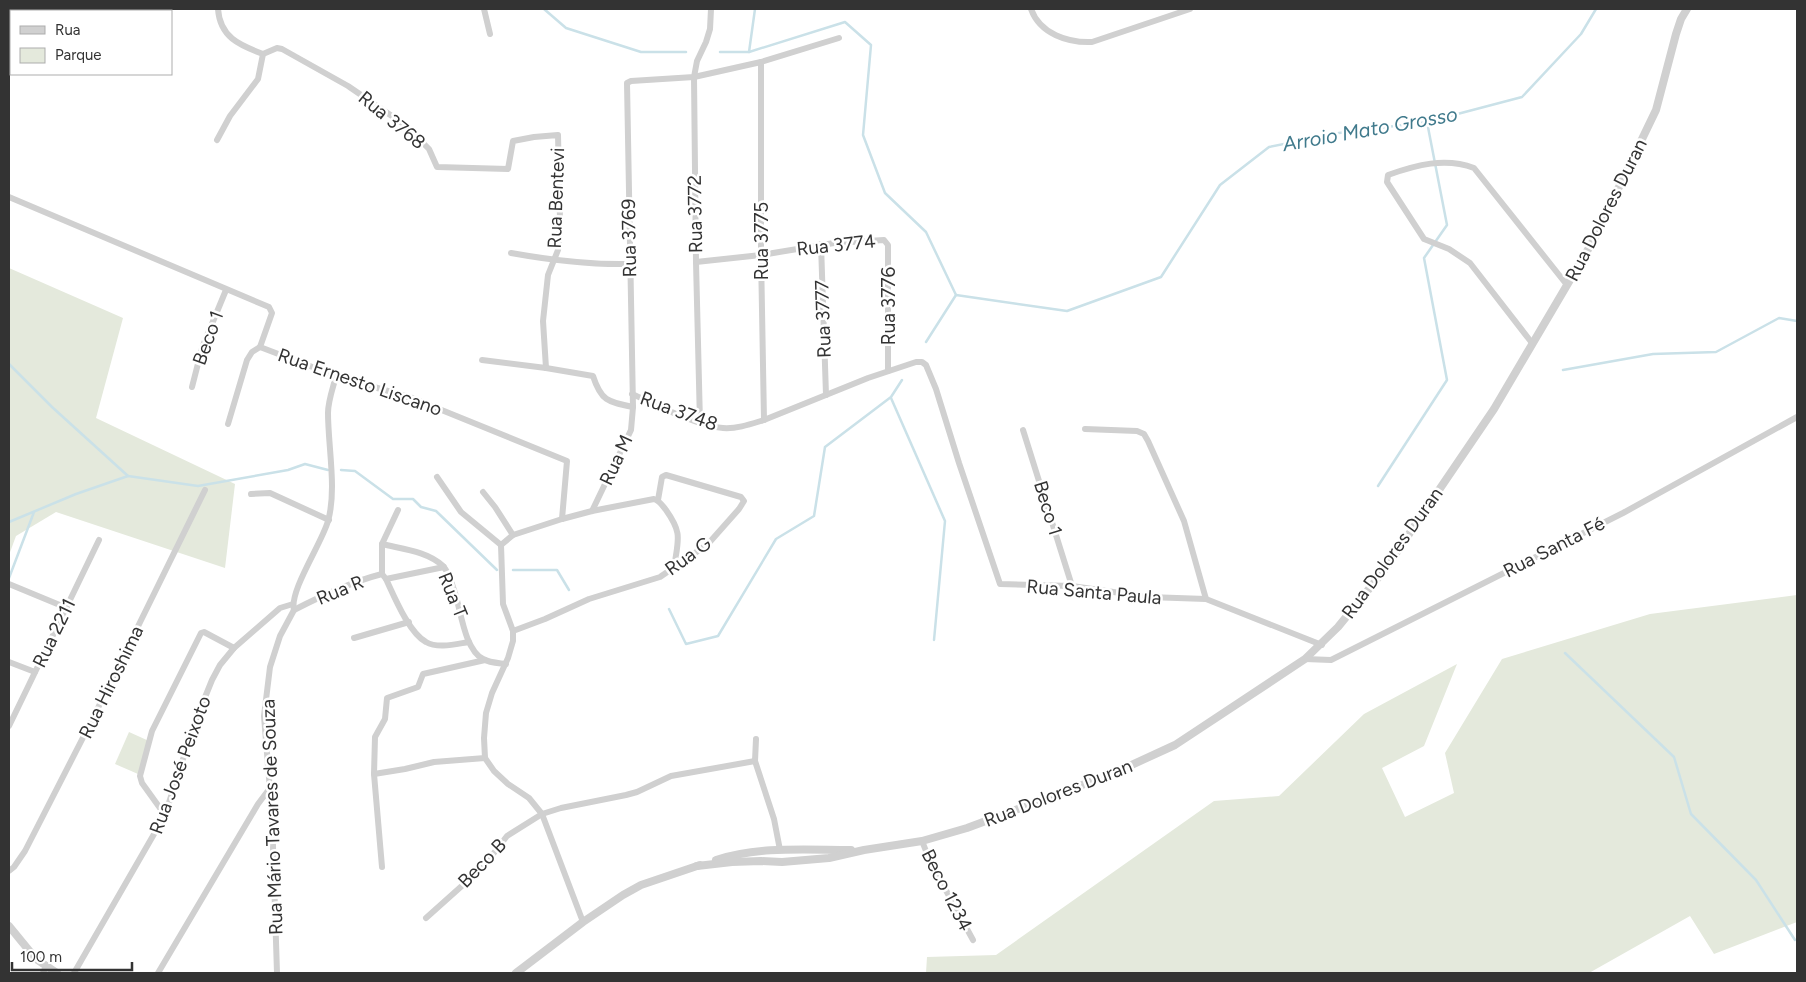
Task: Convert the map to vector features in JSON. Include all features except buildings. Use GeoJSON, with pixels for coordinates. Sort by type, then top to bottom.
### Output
{"type":"FeatureCollection","features":[{"type":"Feature","properties":{"kind":"street"},"geometry":{"type":"LineString","coordinates":[[217,140],[230,116],[258,78],[263,54],[232,39],[224,31],[218,9]]}},
{"type":"Feature","properties":{"kind":"street"},"geometry":{"type":"LineString","coordinates":[[484,9],[490,34]]}},
{"type":"Feature","properties":{"kind":"street","name":"Rua 3772"},"geometry":{"type":"LineString","coordinates":[[700,423],[694,77],[697,61],[710,29],[711,9]]}},
{"type":"Feature","properties":{"kind":"street"},"geometry":{"type":"LineString","coordinates":[[1031,9],[1034,16],[1054,34],[1063,39],[1076,42],[1092,42],[1190,9]]}},
{"type":"Feature","properties":{"kind":"street","name":"Rua Dolores Duran"},"geometry":{"type":"LineString","coordinates":[[697,866],[732,862],[787,862],[829,858],[864,850],[922,841],[966,828],[1111,774],[1175,745],[1305,660],[1322,645],[1386,568],[1494,409],[1593,242],[1656,110],[1676,34],[1687,9]]}},
{"type":"Feature","properties":{"kind":"street"},"geometry":{"type":"LineString","coordinates":[[694,77],[761,62],[839,38]]}},
{"type":"Feature","properties":{"kind":"street","name":"Rua 3768"},"geometry":{"type":"LineString","coordinates":[[263,54],[273,49],[282,49],[348,86],[405,125],[419,137],[429,149],[437,167],[508,169],[513,141],[534,136],[558,135]]}},
{"type":"Feature","properties":{"kind":"street","name":"Rua 3775"},"geometry":{"type":"LineString","coordinates":[[761,62],[761,255],[764,420]]}},
{"type":"Feature","properties":{"kind":"street","name":"Rua 3769"},"geometry":{"type":"LineString","coordinates":[[632,394],[627,82],[632,80],[694,77]]}},
{"type":"Feature","properties":{"kind":"street","name":"Rua Bentevi"},"geometry":{"type":"LineString","coordinates":[[546,368],[543,321],[548,275],[558,250],[560,220],[558,135]]}},
{"type":"Feature","properties":{"kind":"street"},"geometry":{"type":"LineString","coordinates":[[1532,343],[1470,263],[1449,250],[1424,239],[1387,182],[1388,175],[1414,166],[1442,163],[1474,168],[1567,284]]}},
{"type":"Feature","properties":{"kind":"street","name":"Rua Ernesto Liscano"},"geometry":{"type":"LineString","coordinates":[[9,197],[271,310],[272,313],[260,347],[336,376],[412,398],[567,461],[562,519]]}},
{"type":"Feature","properties":{"kind":"street","name":"Rua 3774"},"geometry":{"type":"LineString","coordinates":[[696,262],[761,255],[821,244],[884,240],[887,242]]}},
{"type":"Feature","properties":{"kind":"street","name":"Rua 3776"},"geometry":{"type":"LineString","coordinates":[[887,242],[888,370]]}},
{"type":"Feature","properties":{"kind":"street","name":"Rua 3777"},"geometry":{"type":"LineString","coordinates":[[821,244],[826,395]]}},
{"type":"Feature","properties":{"kind":"street"},"geometry":{"type":"LineString","coordinates":[[510,253],[553,260],[630,264]]}},
{"type":"Feature","properties":{"kind":"street","name":"Beco 1"},"geometry":{"type":"LineString","coordinates":[[192,387],[202,348],[226,290]]}},
{"type":"Feature","properties":{"kind":"street"},"geometry":{"type":"LineString","coordinates":[[228,424],[247,360],[252,352],[260,347]]}},
{"type":"Feature","properties":{"kind":"street","name":"Rua 3748"},"geometry":{"type":"LineString","coordinates":[[482,360],[593,376],[600,394],[606,400],[633,407],[632,394],[700,423],[722,428],[745,426],[764,420],[868,378]]}},
{"type":"Feature","properties":{"kind":"street","name":"Rua Santa Paula"},"geometry":{"type":"LineString","coordinates":[[868,378],[916,362],[922,362],[926,365],[936,389],[1000,584],[1072,586],[1148,597],[1206,599],[1322,645]]}},
{"type":"Feature","properties":{"kind":"street","name":"Rua Mário Tavares de Souza"},"geometry":{"type":"LineString","coordinates":[[277,973],[270,788],[264,716],[270,667],[280,636],[293,607],[294,594],[329,520],[332,490],[328,413],[336,376]]}},
{"type":"Feature","properties":{"kind":"street","name":"Rua M"},"geometry":{"type":"LineString","coordinates":[[592,511],[631,430],[633,407]]}},
{"type":"Feature","properties":{"kind":"street","name":"Rua Santa Fé"},"geometry":{"type":"LineString","coordinates":[[1305,660],[1331,660],[1623,513],[1797,417]]}},
{"type":"Feature","properties":{"kind":"street"},"geometry":{"type":"LineString","coordinates":[[1085,429],[1137,431],[1144,434],[1184,521],[1206,599]]}},
{"type":"Feature","properties":{"kind":"street","name":"Beco 1"},"geometry":{"type":"LineString","coordinates":[[1023,430],[1072,586]]}},
{"type":"Feature","properties":{"kind":"street","name":"Rua G"},"geometry":{"type":"LineString","coordinates":[[513,631],[545,620],[589,599],[660,576],[694,555],[717,535],[739,509],[744,500],[743,498],[666,475],[662,478],[658,500]]}},
{"type":"Feature","properties":{"kind":"street"},"geometry":{"type":"LineString","coordinates":[[437,477],[460,512],[501,545],[503,604],[513,631],[513,641],[506,664],[492,693],[486,713],[485,758],[494,771],[508,784],[529,798],[542,814],[583,922]]}},
{"type":"Feature","properties":{"kind":"street","name":"Rua Hiroshima"},"geometry":{"type":"LineString","coordinates":[[9,871],[14,867],[29,843],[205,490]]}},
{"type":"Feature","properties":{"kind":"street"},"geometry":{"type":"LineString","coordinates":[[483,492],[495,507],[512,535]]}},
{"type":"Feature","properties":{"kind":"street"},"geometry":{"type":"LineString","coordinates":[[251,494],[270,494],[329,520]]}},
{"type":"Feature","properties":{"kind":"street"},"geometry":{"type":"LineString","coordinates":[[501,545],[512,535],[562,519],[647,499],[658,500],[673,521],[679,534],[674,568]]}},
{"type":"Feature","properties":{"kind":"street"},"geometry":{"type":"LineString","coordinates":[[398,510],[382,544],[384,577],[416,634],[426,642],[438,645],[469,642]]}},
{"type":"Feature","properties":{"kind":"street","name":"Rua 2211"},"geometry":{"type":"LineString","coordinates":[[9,726],[99,540]]}},
{"type":"Feature","properties":{"kind":"street","name":"Rua T"},"geometry":{"type":"LineString","coordinates":[[382,544],[420,553],[444,567],[450,577],[457,597],[469,642],[474,652],[485,660]]}},
{"type":"Feature","properties":{"kind":"street","name":"Rua R"},"geometry":{"type":"LineString","coordinates":[[293,607],[360,580],[444,567]]}},
{"type":"Feature","properties":{"kind":"street"},"geometry":{"type":"LineString","coordinates":[[9,584],[67,608]]}},
{"type":"Feature","properties":{"kind":"street","name":"Rua José Peixoto"},"geometry":{"type":"LineString","coordinates":[[74,973],[165,816],[195,722],[220,665],[234,648],[280,608],[293,607]]}},
{"type":"Feature","properties":{"kind":"street"},"geometry":{"type":"LineString","coordinates":[[354,638],[409,622]]}},
{"type":"Feature","properties":{"kind":"street"},"geometry":{"type":"LineString","coordinates":[[165,816],[142,783],[140,776],[152,731],[201,633],[204,632],[234,648]]}},
{"type":"Feature","properties":{"kind":"street"},"geometry":{"type":"LineString","coordinates":[[382,867],[374,774],[375,737],[385,719],[387,698],[418,687],[423,674],[485,660],[506,664]]}},
{"type":"Feature","properties":{"kind":"street"},"geometry":{"type":"LineString","coordinates":[[9,662],[35,672]]}},
{"type":"Feature","properties":{"kind":"street"},"geometry":{"type":"LineString","coordinates":[[756,740],[755,761],[774,819],[780,850],[787,854],[787,862]]}},
{"type":"Feature","properties":{"kind":"street"},"geometry":{"type":"LineString","coordinates":[[374,774],[434,762],[485,758]]}},
{"type":"Feature","properties":{"kind":"street","name":"Beco B"},"geometry":{"type":"LineString","coordinates":[[426,918],[483,867],[507,836],[542,814],[561,808],[631,794],[671,776],[755,761]]}},
{"type":"Feature","properties":{"kind":"street"},"geometry":{"type":"LineString","coordinates":[[158,973],[258,804],[270,788]]}},
{"type":"Feature","properties":{"kind":"street","name":"Beco 1234"},"geometry":{"type":"LineString","coordinates":[[922,841],[930,861],[973,940]]}},
{"type":"Feature","properties":{"kind":"street"},"geometry":{"type":"LineString","coordinates":[[778,862],[776,854],[780,850]]}},
{"type":"Feature","properties":{"kind":"street","name":"Rua Dolores Duran"},"geometry":{"type":"LineString","coordinates":[[516,973],[583,922],[623,895],[642,885],[718,859],[739,854],[780,850],[864,850]]}},
{"type":"Feature","properties":{"kind":"street"},"geometry":{"type":"LineString","coordinates":[[9,926],[45,970],[57,973]]}},
{"type":"Feature","properties":{"kind":"green space"},"geometry":{"type":"Polygon","coordinates":[[[9,268],[123,318],[96,418],[235,484],[225,568],[56,512],[16,536],[9,555],[9,268]]]}},
{"type":"Feature","properties":{"kind":"green space"},"geometry":{"type":"Polygon","coordinates":[[[1797,595],[1797,922],[1714,954],[1690,916],[1589,973],[926,973],[927,957],[996,955],[1214,801],[1279,796],[1364,714],[1457,664],[1424,746],[1382,768],[1405,817],[1454,793],[1445,753],[1502,659],[1650,614],[1797,595]]]}},
{"type":"Feature","properties":{"kind":"green space"},"geometry":{"type":"Polygon","coordinates":[[[129,732],[149,741],[138,774],[115,764],[129,732]]]}},
{"type":"Feature","properties":{"kind":"waterway"},"geometry":{"type":"LineString","coordinates":[[544,9],[566,28],[641,52],[686,52]]}},
{"type":"Feature","properties":{"kind":"waterway"},"geometry":{"type":"LineString","coordinates":[[749,52],[755,9]]}},
{"type":"Feature","properties":{"kind":"waterway","name":"Arroio Mato Grosso"},"geometry":{"type":"LineString","coordinates":[[926,342],[956,295],[1067,311],[1161,277],[1220,185],[1269,147],[1339,133],[1427,122],[1522,97],[1581,34],[1596,9]]}},
{"type":"Feature","properties":{"kind":"waterway"},"geometry":{"type":"LineString","coordinates":[[720,52],[749,52],[845,22],[871,45],[863,135],[885,193],[926,232],[956,295]]}},
{"type":"Feature","properties":{"kind":"waterway"},"geometry":{"type":"LineString","coordinates":[[1378,486],[1447,380],[1424,258],[1447,225],[1427,122]]}},
{"type":"Feature","properties":{"kind":"waterway"},"geometry":{"type":"LineString","coordinates":[[1563,370],[1653,354],[1716,352],[1779,318],[1797,321]]}},
{"type":"Feature","properties":{"kind":"waterway"},"geometry":{"type":"LineString","coordinates":[[9,364],[52,407],[128,476]]}},
{"type":"Feature","properties":{"kind":"waterway","name":"Arroio Mato Grosso"},"geometry":{"type":"LineString","coordinates":[[669,609],[686,644],[718,636],[776,539],[814,516],[825,447],[891,397],[902,380]]}},
{"type":"Feature","properties":{"kind":"waterway"},"geometry":{"type":"LineString","coordinates":[[891,398],[945,521],[934,640]]}},
{"type":"Feature","properties":{"kind":"waterway","name":"Arroio Mato Grosso"},"geometry":{"type":"LineString","coordinates":[[9,522],[76,494],[128,476],[198,486],[288,470],[305,464],[328,470]]}},
{"type":"Feature","properties":{"kind":"waterway","name":"Arroio Mato Grosso"},"geometry":{"type":"LineString","coordinates":[[341,470],[355,471],[393,499],[413,499],[421,507],[436,511],[497,570]]}},
{"type":"Feature","properties":{"kind":"waterway"},"geometry":{"type":"LineString","coordinates":[[9,578],[34,512]]}},
{"type":"Feature","properties":{"kind":"waterway","name":"Arroio Mato Grosso"},"geometry":{"type":"LineString","coordinates":[[513,570],[557,570],[569,590]]}},
{"type":"Feature","properties":{"kind":"waterway"},"geometry":{"type":"LineString","coordinates":[[1565,653],[1674,757],[1691,814],[1756,880],[1795,940]]}}]}
